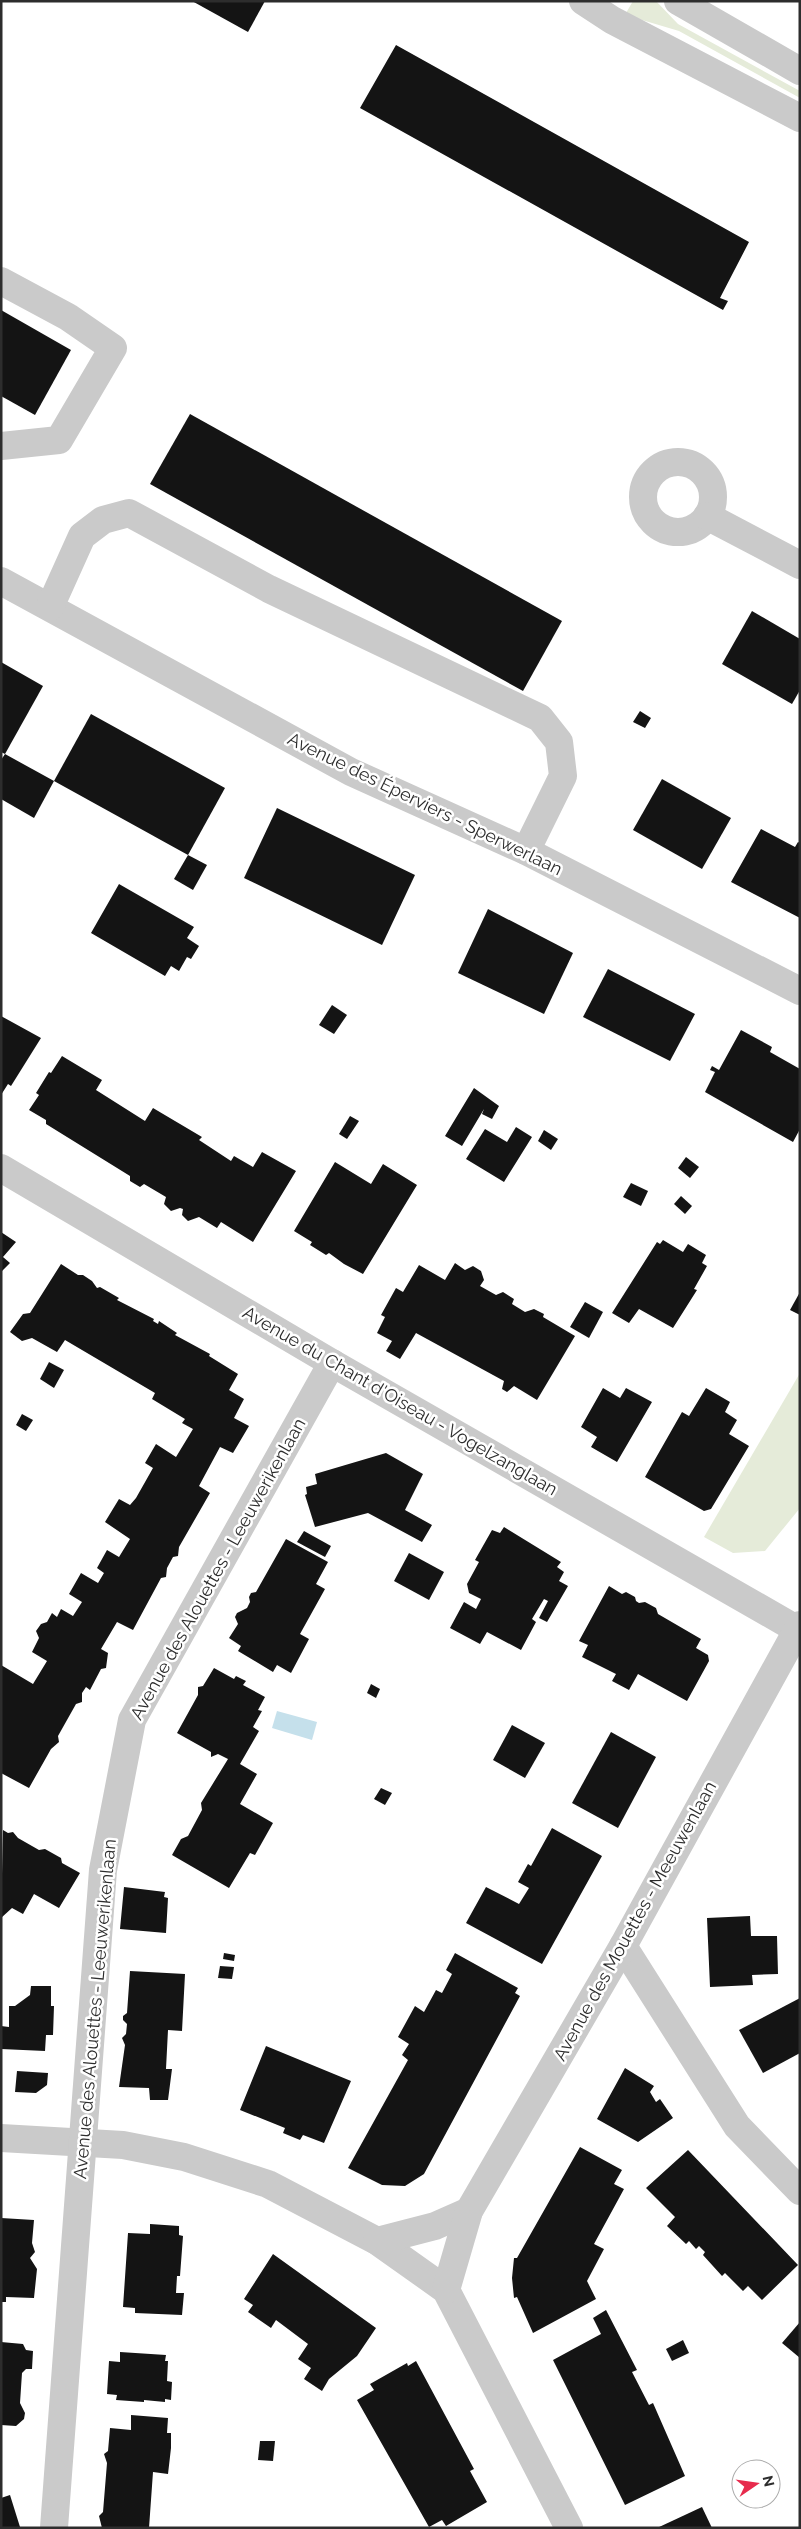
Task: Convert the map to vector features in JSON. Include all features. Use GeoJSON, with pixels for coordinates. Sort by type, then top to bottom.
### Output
{"type":"FeatureCollection","features":[{"type":"Feature","properties":{"kind":"street"},"geometry":{"type":"LineString","coordinates":[[584,1],[612,20],[800,118]]}},
{"type":"Feature","properties":{"kind":"street"},"geometry":{"type":"LineString","coordinates":[[678,1],[800,71]]}},
{"type":"Feature","properties":{"kind":"street"},"geometry":{"type":"LineString","coordinates":[[1,281],[68,318],[113,348],[59,440],[1,446]]}},
{"type":"Feature","properties":{"kind":"street"},"geometry":{"type":"LineString","coordinates":[[50,607],[82,536],[103,520],[129,513],[269,589],[540,718],[559,742],[563,776],[526,851]]}},
{"type":"Feature","properties":{"kind":"street"},"geometry":{"type":"LineString","coordinates":[[707,516],[800,565]]}},
{"type":"Feature","properties":{"kind":"street","name":"Avenue des Éperviers - Sperwerlaan"},"geometry":{"type":"LineString","coordinates":[[1,581],[351,772],[526,851],[800,991]]}},
{"type":"Feature","properties":{"kind":"street","name":"Avenue du Chant d'Oiseau - Vogelzanglaan"},"geometry":{"type":"LineString","coordinates":[[1,1168],[332,1363],[799,1628]]}},
{"type":"Feature","properties":{"kind":"street","name":"Avenue des Alouettes - Leeuwerikenlaan"},"geometry":{"type":"LineString","coordinates":[[54,2528],[84,2143],[102,1870],[132,1720],[332,1363]]}},
{"type":"Feature","properties":{"kind":"street","name":"Avenue des Mouettes - Meeuwenlaan"},"geometry":{"type":"LineString","coordinates":[[446,2290],[469,2211],[623,1946],[799,1628]]}},
{"type":"Feature","properties":{"kind":"street"},"geometry":{"type":"LineString","coordinates":[[623,1946],[737,2126],[800,2191]]}},
{"type":"Feature","properties":{"kind":"street"},"geometry":{"type":"LineString","coordinates":[[1,2138],[122,2145],[184,2157],[268,2184],[377,2241],[446,2290],[569,2528]]}},
{"type":"Feature","properties":{"kind":"street"},"geometry":{"type":"LineString","coordinates":[[377,2241],[435,2226],[469,2211]]}},
{"type":"Feature","properties":{"kind":"green space"},"geometry":{"type":"Polygon","coordinates":[[[633,1],[656,1],[678,24],[800,91],[800,98],[679,31],[626,13],[633,1]]]}},
{"type":"Feature","properties":{"kind":"green space"},"geometry":{"type":"Polygon","coordinates":[[[800,1373],[800,1508],[765,1551],[733,1553],[704,1537],[800,1373]]]}},
{"type":"Feature","properties":{"kind":"water"},"geometry":{"type":"Polygon","coordinates":[[[277,1711],[317,1722],[312,1740],[272,1728],[277,1711]]]}},
{"type":"Feature","properties":{"kind":"building"},"geometry":{"type":"Polygon","coordinates":[[[192,1],[265,1],[248,32],[192,1]]]}},
{"type":"Feature","properties":{"kind":"building"},"geometry":{"type":"Polygon","coordinates":[[[396,45],[749,242],[720,298],[728,301],[723,310],[360,108],[396,45]]]}},
{"type":"Feature","properties":{"kind":"building"},"geometry":{"type":"Polygon","coordinates":[[[1,310],[71,350],[35,415],[1,396],[1,310]]]}},
{"type":"Feature","properties":{"kind":"building"},"geometry":{"type":"Polygon","coordinates":[[[190,414],[562,621],[523,691],[150,484],[190,414]]]}},
{"type":"Feature","properties":{"kind":"building"},"geometry":{"type":"Polygon","coordinates":[[[752,611],[800,639],[800,690],[792,704],[722,664],[752,611]]]}},
{"type":"Feature","properties":{"kind":"building"},"geometry":{"type":"Polygon","coordinates":[[[1,662],[43,686],[5,754],[1,752],[1,662]]]}},
{"type":"Feature","properties":{"kind":"building"},"geometry":{"type":"Polygon","coordinates":[[[640,711],[651,718],[645,728],[633,722],[640,711]]]}},
{"type":"Feature","properties":{"kind":"building"},"geometry":{"type":"Polygon","coordinates":[[[91,714],[225,788],[188,855],[54,781],[91,714]]]}},
{"type":"Feature","properties":{"kind":"building"},"geometry":{"type":"Polygon","coordinates":[[[5,754],[54,781],[34,818],[1,799],[1,760],[5,754]]]}},
{"type":"Feature","properties":{"kind":"building"},"geometry":{"type":"Polygon","coordinates":[[[662,779],[731,818],[702,869],[633,830],[662,779]]]}},
{"type":"Feature","properties":{"kind":"building"},"geometry":{"type":"Polygon","coordinates":[[[277,808],[415,875],[382,945],[244,878],[277,808]]]}},
{"type":"Feature","properties":{"kind":"building"},"geometry":{"type":"Polygon","coordinates":[[[761,829],[795,847],[798,842],[800,843],[800,918],[731,882],[761,829]]]}},
{"type":"Feature","properties":{"kind":"building"},"geometry":{"type":"Polygon","coordinates":[[[188,855],[207,865],[193,890],[174,879],[188,855]]]}},
{"type":"Feature","properties":{"kind":"building"},"geometry":{"type":"Polygon","coordinates":[[[119,884],[194,927],[187,938],[199,946],[191,959],[187,957],[179,971],[171,966],[165,976],[91,933],[119,884]]]}},
{"type":"Feature","properties":{"kind":"building"},"geometry":{"type":"Polygon","coordinates":[[[488,909],[573,953],[544,1014],[458,973],[488,909]]]}},
{"type":"Feature","properties":{"kind":"building"},"geometry":{"type":"Polygon","coordinates":[[[608,969],[695,1014],[670,1061],[583,1017],[608,969]]]}},
{"type":"Feature","properties":{"kind":"building"},"geometry":{"type":"Polygon","coordinates":[[[332,1005],[347,1015],[334,1034],[319,1025],[332,1005]]]}},
{"type":"Feature","properties":{"kind":"building"},"geometry":{"type":"Polygon","coordinates":[[[1,1016],[41,1038],[11,1086],[8,1084],[1,1095],[1,1016]]]}},
{"type":"Feature","properties":{"kind":"building"},"geometry":{"type":"Polygon","coordinates":[[[741,1030],[772,1047],[770,1052],[800,1069],[800,1129],[793,1142],[705,1092],[715,1072],[710,1070],[712,1066],[719,1070],[741,1030]]]}},
{"type":"Feature","properties":{"kind":"building"},"geometry":{"type":"Polygon","coordinates":[[[62,1056],[102,1080],[96,1090],[145,1121],[153,1108],[202,1137],[199,1140],[231,1161],[234,1156],[253,1167],[262,1152],[296,1171],[253,1242],[221,1222],[217,1228],[199,1217],[188,1221],[182,1215],[183,1209],[171,1211],[164,1204],[166,1197],[144,1184],[140,1187],[130,1181],[130,1176],[46,1124],[46,1120],[29,1110],[39,1095],[36,1093],[62,1056]]]}},
{"type":"Feature","properties":{"kind":"building"},"geometry":{"type":"Polygon","coordinates":[[[474,1088],[499,1106],[492,1119],[482,1114],[484,1109],[462,1146],[445,1136],[474,1088]]]}},
{"type":"Feature","properties":{"kind":"building"},"geometry":{"type":"Polygon","coordinates":[[[350,1116],[359,1121],[347,1139],[339,1134],[350,1116]]]}},
{"type":"Feature","properties":{"kind":"building"},"geometry":{"type":"Polygon","coordinates":[[[516,1127],[532,1137],[504,1182],[466,1159],[485,1129],[507,1142],[516,1127]]]}},
{"type":"Feature","properties":{"kind":"building"},"geometry":{"type":"Polygon","coordinates":[[[544,1130],[558,1139],[551,1150],[538,1141],[544,1130]]]}},
{"type":"Feature","properties":{"kind":"building"},"geometry":{"type":"Polygon","coordinates":[[[686,1157],[699,1167],[690,1178],[678,1168],[686,1157]]]}},
{"type":"Feature","properties":{"kind":"building"},"geometry":{"type":"Polygon","coordinates":[[[335,1162],[371,1184],[383,1164],[417,1185],[363,1274],[329,1253],[326,1255],[310,1245],[312,1242],[294,1231],[335,1162]]]}},
{"type":"Feature","properties":{"kind":"building"},"geometry":{"type":"Polygon","coordinates":[[[631,1183],[648,1191],[641,1206],[623,1197],[631,1183]]]}},
{"type":"Feature","properties":{"kind":"building"},"geometry":{"type":"Polygon","coordinates":[[[681,1196],[692,1206],[685,1214],[674,1204],[681,1196]]]}},
{"type":"Feature","properties":{"kind":"building"},"geometry":{"type":"Polygon","coordinates":[[[1,1232],[16,1242],[3,1257],[10,1263],[1,1272],[1,1232]]]}},
{"type":"Feature","properties":{"kind":"building"},"geometry":{"type":"Polygon","coordinates":[[[663,1240],[683,1252],[688,1244],[706,1255],[702,1263],[707,1266],[694,1289],[697,1290],[673,1328],[639,1309],[629,1323],[612,1313],[657,1242],[660,1244],[663,1240]]]}},
{"type":"Feature","properties":{"kind":"building"},"geometry":{"type":"Polygon","coordinates":[[[455,1263],[465,1270],[473,1266],[481,1271],[484,1280],[480,1286],[496,1295],[503,1292],[514,1299],[512,1304],[525,1312],[534,1309],[544,1314],[543,1317],[575,1336],[537,1400],[514,1386],[507,1392],[502,1389],[504,1381],[416,1333],[400,1359],[386,1351],[392,1341],[377,1333],[385,1317],[381,1315],[396,1288],[403,1292],[419,1265],[445,1280],[455,1263]]]}},
{"type":"Feature","properties":{"kind":"building"},"geometry":{"type":"Polygon","coordinates":[[[61,1264],[78,1275],[83,1275],[92,1281],[97,1288],[100,1287],[119,1298],[117,1300],[154,1319],[153,1321],[158,1324],[159,1321],[177,1333],[175,1335],[210,1354],[209,1356],[238,1374],[229,1390],[244,1399],[234,1418],[249,1426],[233,1453],[220,1447],[199,1486],[210,1493],[179,1547],[178,1556],[173,1557],[167,1568],[166,1577],[161,1578],[133,1630],[117,1622],[101,1649],[108,1653],[106,1668],[101,1669],[90,1690],[86,1687],[82,1693],[82,1702],[76,1704],[58,1736],[59,1742],[51,1749],[29,1788],[1,1773],[1,1665],[33,1684],[47,1661],[32,1652],[39,1638],[36,1631],[41,1624],[47,1622],[52,1613],[57,1617],[61,1609],[73,1616],[82,1602],[69,1594],[81,1573],[98,1583],[104,1573],[97,1568],[107,1550],[119,1557],[130,1539],[105,1522],[119,1499],[130,1505],[136,1498],[153,1468],[145,1463],[156,1444],[176,1457],[193,1429],[182,1423],[185,1419],[152,1399],[155,1393],[65,1340],[57,1352],[32,1338],[22,1341],[10,1332],[23,1314],[30,1313],[61,1264]]]}},
{"type":"Feature","properties":{"kind":"building"},"geometry":{"type":"Polygon","coordinates":[[[800,1292],[800,1315],[790,1310],[800,1292]]]}},
{"type":"Feature","properties":{"kind":"building"},"geometry":{"type":"Polygon","coordinates":[[[585,1302],[603,1312],[589,1338],[570,1327],[585,1302]]]}},
{"type":"Feature","properties":{"kind":"building"},"geometry":{"type":"Polygon","coordinates":[[[49,1362],[64,1370],[54,1388],[40,1379],[49,1362]]]}},
{"type":"Feature","properties":{"kind":"building"},"geometry":{"type":"Polygon","coordinates":[[[603,1388],[620,1398],[626,1388],[652,1402],[617,1462],[591,1447],[597,1437],[581,1427],[603,1388]]]}},
{"type":"Feature","properties":{"kind":"building"},"geometry":{"type":"Polygon","coordinates":[[[706,1388],[730,1402],[725,1412],[737,1420],[729,1434],[749,1446],[711,1509],[704,1511],[645,1477],[682,1412],[689,1416],[706,1388]]]}},
{"type":"Feature","properties":{"kind":"building"},"geometry":{"type":"Polygon","coordinates":[[[22,1414],[33,1420],[26,1431],[16,1425],[22,1414]]]}},
{"type":"Feature","properties":{"kind":"building"},"geometry":{"type":"Polygon","coordinates":[[[386,1453],[423,1474],[405,1510],[432,1525],[422,1542],[368,1513],[315,1527],[305,1495],[307,1494],[306,1487],[317,1484],[315,1474],[386,1453]]]}},
{"type":"Feature","properties":{"kind":"building"},"geometry":{"type":"Polygon","coordinates":[[[504,1527],[561,1562],[557,1567],[564,1572],[559,1581],[568,1586],[547,1622],[539,1618],[548,1601],[544,1599],[532,1619],[536,1622],[521,1650],[487,1632],[480,1644],[450,1628],[464,1602],[476,1609],[481,1599],[469,1593],[467,1584],[479,1562],[475,1560],[492,1530],[500,1533],[504,1527]]]}},
{"type":"Feature","properties":{"kind":"building"},"geometry":{"type":"Polygon","coordinates":[[[304,1531],[331,1546],[325,1557],[297,1542],[304,1531]]]}},
{"type":"Feature","properties":{"kind":"building"},"geometry":{"type":"Polygon","coordinates":[[[286,1539],[328,1562],[316,1584],[325,1589],[300,1634],[309,1639],[291,1673],[277,1665],[273,1672],[238,1651],[241,1646],[229,1638],[238,1624],[235,1617],[237,1613],[247,1608],[251,1593],[256,1592],[286,1539]]]}},
{"type":"Feature","properties":{"kind":"building"},"geometry":{"type":"Polygon","coordinates":[[[409,1553],[444,1572],[429,1600],[394,1581],[409,1553]]]}},
{"type":"Feature","properties":{"kind":"building"},"geometry":{"type":"Polygon","coordinates":[[[609,1586],[622,1594],[626,1592],[635,1597],[639,1603],[645,1602],[656,1608],[658,1614],[701,1639],[696,1648],[708,1655],[709,1661],[687,1701],[638,1674],[629,1690],[612,1681],[616,1674],[582,1657],[588,1645],[579,1641],[609,1586]]]}},
{"type":"Feature","properties":{"kind":"building"},"geometry":{"type":"Polygon","coordinates":[[[214,1668],[234,1679],[236,1676],[246,1681],[243,1685],[265,1697],[258,1710],[262,1711],[253,1727],[259,1731],[240,1764],[257,1774],[240,1804],[273,1823],[255,1855],[250,1853],[229,1888],[172,1855],[181,1839],[188,1836],[202,1810],[201,1803],[228,1759],[218,1754],[211,1757],[211,1752],[177,1733],[198,1695],[198,1687],[203,1686],[214,1668]]]}},
{"type":"Feature","properties":{"kind":"building"},"geometry":{"type":"Polygon","coordinates":[[[371,1684],[380,1689],[376,1698],[367,1693],[371,1684]]]}},
{"type":"Feature","properties":{"kind":"building"},"geometry":{"type":"Polygon","coordinates":[[[512,1725],[545,1743],[525,1778],[493,1760],[512,1725]]]}},
{"type":"Feature","properties":{"kind":"building"},"geometry":{"type":"Polygon","coordinates":[[[611,1732],[656,1757],[618,1828],[572,1803],[611,1732]]]}},
{"type":"Feature","properties":{"kind":"building"},"geometry":{"type":"Polygon","coordinates":[[[381,1788],[392,1793],[385,1805],[374,1799],[381,1788]]]}},
{"type":"Feature","properties":{"kind":"building"},"geometry":{"type":"Polygon","coordinates":[[[552,1828],[602,1856],[542,1964],[466,1923],[486,1887],[519,1904],[529,1888],[518,1882],[528,1864],[531,1866],[552,1828]]]}},
{"type":"Feature","properties":{"kind":"building"},"geometry":{"type":"Polygon","coordinates":[[[3,1830],[8,1833],[13,1832],[18,1838],[39,1850],[45,1849],[61,1858],[62,1863],[80,1873],[59,1908],[34,1894],[23,1914],[12,1908],[1,1918],[3,1830]]]}},
{"type":"Feature","properties":{"kind":"building"},"geometry":{"type":"Polygon","coordinates":[[[124,1887],[165,1892],[164,1897],[168,1898],[166,1933],[120,1929],[124,1887]]]}},
{"type":"Feature","properties":{"kind":"building"},"geometry":{"type":"Polygon","coordinates":[[[750,1916],[751,1936],[777,1936],[778,1974],[752,1975],[753,1985],[710,1987],[707,1918],[750,1916]]]}},
{"type":"Feature","properties":{"kind":"building"},"geometry":{"type":"Polygon","coordinates":[[[224,1953],[235,1955],[234,1961],[223,1959],[224,1953]]]}},
{"type":"Feature","properties":{"kind":"building"},"geometry":{"type":"Polygon","coordinates":[[[455,1953],[518,1988],[515,1993],[520,1996],[424,2174],[405,2186],[382,2185],[348,2168],[408,2060],[402,2055],[409,2044],[398,2037],[415,2006],[424,2012],[436,1990],[442,1993],[452,1974],[446,1970],[455,1953]]]}},
{"type":"Feature","properties":{"kind":"building"},"geometry":{"type":"Polygon","coordinates":[[[220,1966],[234,1967],[232,1979],[218,1978],[220,1966]]]}},
{"type":"Feature","properties":{"kind":"building"},"geometry":{"type":"Polygon","coordinates":[[[130,1971],[185,1974],[182,2031],[168,2030],[166,2069],[172,2069],[168,2100],[150,2100],[149,2088],[119,2087],[125,2045],[122,2038],[126,2034],[127,2024],[123,2020],[123,2016],[127,2013],[130,1971]]]}},
{"type":"Feature","properties":{"kind":"building"},"geometry":{"type":"Polygon","coordinates":[[[31,1986],[51,1986],[51,2006],[54,2006],[53,2035],[46,2035],[45,2051],[1,2049],[1,2026],[9,2027],[9,2006],[15,2006],[30,1995],[31,1986]]]}},
{"type":"Feature","properties":{"kind":"building"},"geometry":{"type":"Polygon","coordinates":[[[800,1998],[800,2053],[763,2073],[739,2030],[800,1998]]]}},
{"type":"Feature","properties":{"kind":"building"},"geometry":{"type":"Polygon","coordinates":[[[266,2046],[351,2081],[324,2143],[303,2135],[300,2140],[283,2133],[285,2128],[240,2110],[266,2046]]]}},
{"type":"Feature","properties":{"kind":"building"},"geometry":{"type":"Polygon","coordinates":[[[625,2068],[654,2086],[650,2092],[656,2102],[660,2099],[673,2118],[638,2142],[597,2119],[625,2068]]]}},
{"type":"Feature","properties":{"kind":"building"},"geometry":{"type":"Polygon","coordinates":[[[17,2071],[48,2073],[47,2085],[36,2093],[15,2092],[17,2071]]]}},
{"type":"Feature","properties":{"kind":"building"},"geometry":{"type":"Polygon","coordinates":[[[580,2147],[622,2170],[614,2184],[624,2189],[594,2244],[604,2249],[587,2281],[596,2299],[533,2333],[517,2297],[514,2298],[512,2278],[514,2258],[517,2258],[580,2147]]]}},
{"type":"Feature","properties":{"kind":"building"},"geometry":{"type":"Polygon","coordinates":[[[688,2150],[798,2265],[762,2300],[748,2286],[743,2291],[725,2273],[722,2276],[703,2255],[705,2252],[699,2246],[696,2249],[689,2241],[686,2244],[667,2226],[675,2217],[646,2188],[688,2150]]]}},
{"type":"Feature","properties":{"kind":"building"},"geometry":{"type":"Polygon","coordinates":[[[1,2218],[34,2220],[32,2243],[35,2252],[30,2258],[37,2269],[34,2298],[6,2297],[6,2302],[1,2302],[1,2218]]]}},
{"type":"Feature","properties":{"kind":"building"},"geometry":{"type":"Polygon","coordinates":[[[150,2224],[179,2226],[179,2235],[183,2236],[180,2276],[177,2276],[176,2293],[184,2293],[182,2315],[135,2313],[135,2308],[123,2307],[128,2233],[150,2234],[150,2224]]]}},
{"type":"Feature","properties":{"kind":"building"},"geometry":{"type":"Polygon","coordinates":[[[273,2254],[376,2328],[357,2356],[329,2379],[322,2391],[304,2379],[311,2368],[298,2359],[308,2344],[276,2320],[271,2328],[248,2312],[253,2305],[244,2299],[273,2254]]]}},
{"type":"Feature","properties":{"kind":"building"},"geometry":{"type":"Polygon","coordinates":[[[606,2310],[637,2370],[632,2372],[649,2405],[653,2403],[685,2476],[625,2505],[553,2360],[601,2334],[593,2318],[606,2310]]]}},
{"type":"Feature","properties":{"kind":"building"},"geometry":{"type":"Polygon","coordinates":[[[800,2322],[800,2358],[782,2343],[800,2322]]]}},
{"type":"Feature","properties":{"kind":"building"},"geometry":{"type":"Polygon","coordinates":[[[683,2340],[689,2353],[672,2361],[666,2349],[683,2340]]]}},
{"type":"Feature","properties":{"kind":"building"},"geometry":{"type":"Polygon","coordinates":[[[1,2342],[23,2344],[26,2350],[33,2351],[32,2369],[26,2369],[22,2373],[20,2403],[25,2413],[24,2419],[16,2426],[1,2425],[1,2342]]]}},
{"type":"Feature","properties":{"kind":"building"},"geometry":{"type":"Polygon","coordinates":[[[120,2352],[166,2355],[165,2361],[168,2361],[167,2381],[172,2382],[171,2400],[165,2399],[165,2402],[144,2400],[144,2402],[116,2400],[117,2395],[107,2394],[109,2361],[120,2362],[120,2352]]]}},
{"type":"Feature","properties":{"kind":"building"},"geometry":{"type":"Polygon","coordinates":[[[416,2361],[474,2469],[470,2471],[487,2502],[446,2526],[442,2520],[429,2527],[357,2400],[374,2390],[370,2384],[407,2363],[408,2366],[416,2361]]]}},
{"type":"Feature","properties":{"kind":"building"},"geometry":{"type":"Polygon","coordinates":[[[131,2415],[168,2418],[167,2433],[171,2433],[171,2448],[168,2474],[153,2472],[149,2528],[102,2528],[99,2516],[103,2512],[107,2463],[104,2454],[108,2451],[110,2428],[131,2430],[131,2415]]]}},
{"type":"Feature","properties":{"kind":"building"},"geometry":{"type":"Polygon","coordinates":[[[260,2441],[275,2441],[273,2461],[258,2460],[260,2441]]]}},
{"type":"Feature","properties":{"kind":"building"},"geometry":{"type":"Polygon","coordinates":[[[10,2495],[20,2527],[1,2528],[1,2498],[10,2495]]]}},
{"type":"Feature","properties":{"kind":"building"},"geometry":{"type":"Polygon","coordinates":[[[702,2507],[712,2528],[657,2528],[702,2507]]]}}]}
